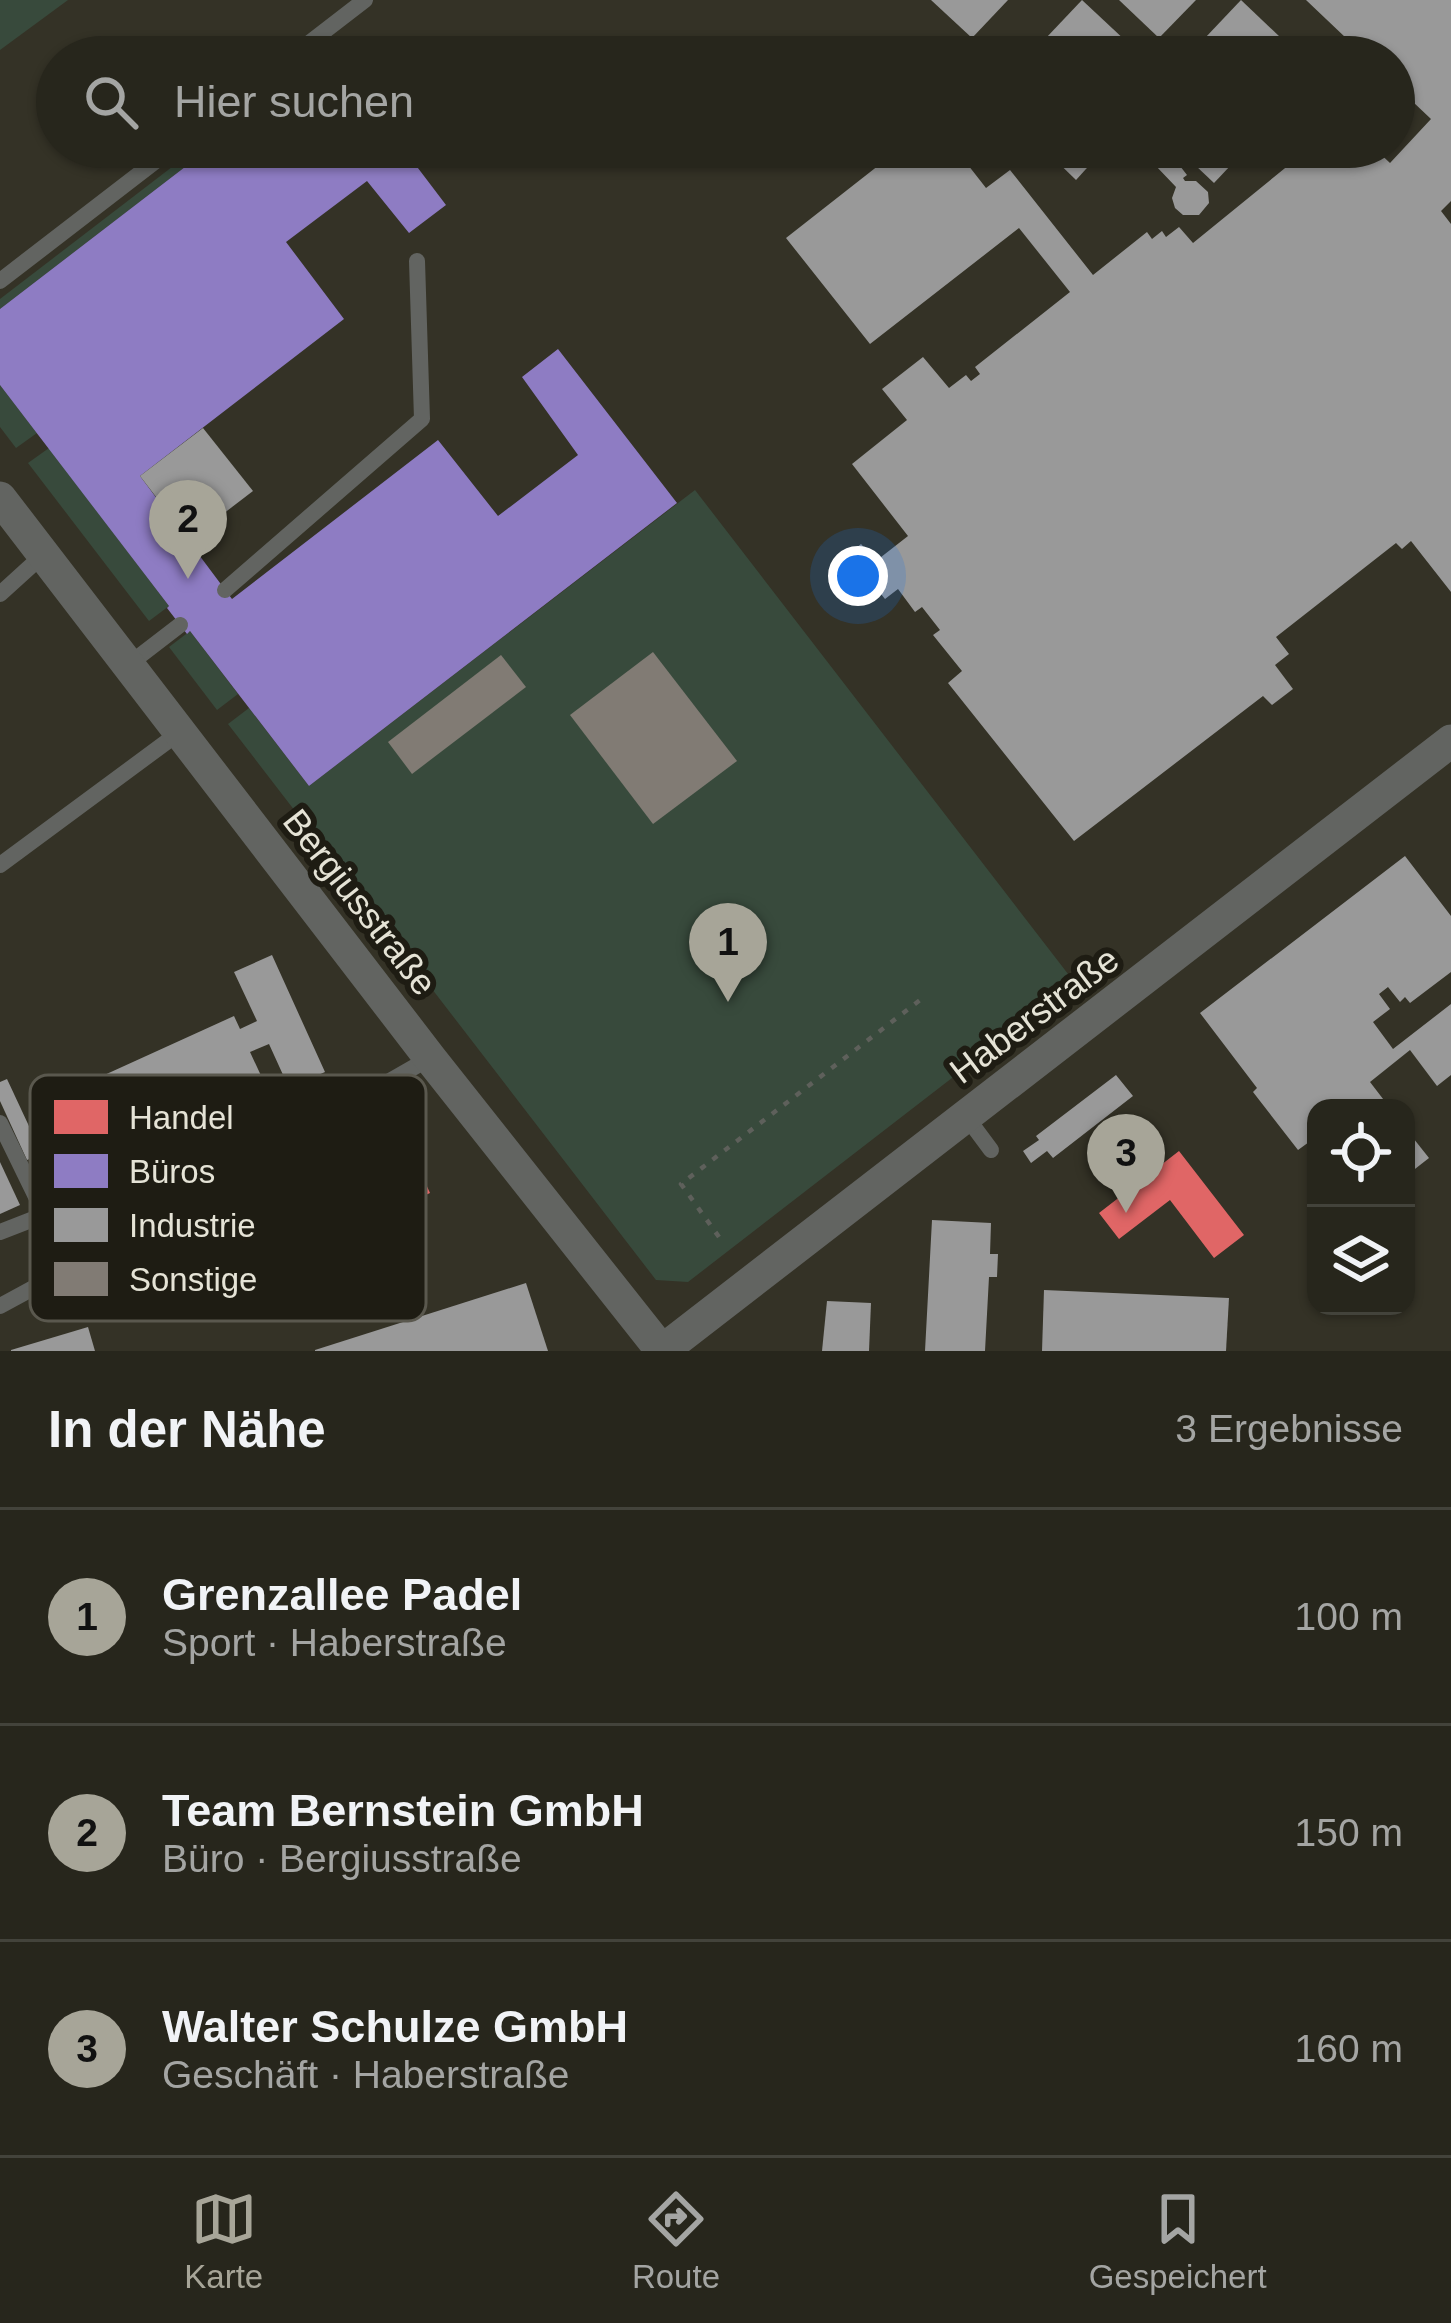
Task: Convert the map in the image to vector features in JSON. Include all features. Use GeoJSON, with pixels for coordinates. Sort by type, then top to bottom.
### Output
{"type":"FeatureCollection","features":[{"type":"Feature","properties":{"kind":"street","name":"Bergiusstraße"},"geometry":{"type":"LineString","coordinates":[[0,497],[430,1058],[662,1351]]}},
{"type":"Feature","properties":{"kind":"street","name":"Haberstraße"},"geometry":{"type":"LineString","coordinates":[[662,1351],[1451,741]]}},
{"type":"Feature","properties":{"kind":"lane"},"geometry":{"type":"LineString","coordinates":[[318,36],[365,0]]}},
{"type":"Feature","properties":{"kind":"lane"},"geometry":{"type":"LineString","coordinates":[[0,281],[147,168]]}},
{"type":"Feature","properties":{"kind":"lane"},"geometry":{"type":"LineString","coordinates":[[225,590],[422,419],[417,261]]}},
{"type":"Feature","properties":{"kind":"lane"},"geometry":{"type":"LineString","coordinates":[[0,593],[44,554]]}},
{"type":"Feature","properties":{"kind":"lane"},"geometry":{"type":"LineString","coordinates":[[128,664],[180,626]]}},
{"type":"Feature","properties":{"kind":"lane"},"geometry":{"type":"LineString","coordinates":[[0,865],[180,732]]}},
{"type":"Feature","properties":{"kind":"lane"},"geometry":{"type":"LineString","coordinates":[[400,1075],[430,1058]]}},
{"type":"Feature","properties":{"kind":"lane"},"geometry":{"type":"LineString","coordinates":[[965,1115],[991,1150]]}},
{"type":"Feature","properties":{"kind":"lane"},"geometry":{"type":"LineString","coordinates":[[0,1123],[30,1184]]}},
{"type":"Feature","properties":{"kind":"lane"},"geometry":{"type":"LineString","coordinates":[[0,1232],[30,1220]]}},
{"type":"Feature","properties":{"kind":"lane"},"geometry":{"type":"LineString","coordinates":[[0,1306],[30,1289]]}},
{"type":"Feature","properties":{"kind":"path"},"geometry":{"type":"LineString","coordinates":[[718,1237],[681,1184],[924,997]]}},
{"type":"Feature","properties":{"kind":"green space"},"geometry":{"type":"Polygon","coordinates":[[[0,0],[68,0],[0,50],[0,0]]]}},
{"type":"Feature","properties":{"kind":"green space"},"geometry":{"type":"Polygon","coordinates":[[[171,168],[184,168],[0,309],[0,299],[171,168]]]}},
{"type":"Feature","properties":{"kind":"green space"},"geometry":{"type":"Polygon","coordinates":[[[0,385],[37,433],[16,448],[0,427],[0,385]]]}},
{"type":"Feature","properties":{"kind":"green space"},"geometry":{"type":"Polygon","coordinates":[[[49,448],[169,606],[149,621],[28,463],[49,448]]]}},
{"type":"Feature","properties":{"kind":"green space"},"geometry":{"type":"Polygon","coordinates":[[[695,490],[1075,983],[688,1282],[656,1280],[228,724],[249,708],[309,786],[695,490]]]}},
{"type":"Feature","properties":{"kind":"green space"},"geometry":{"type":"Polygon","coordinates":[[[190,631],[238,694],[217,710],[169,647],[190,631]]]}},
{"type":"Feature","properties":{"kind":"building: Handel"},"geometry":{"type":"Polygon","coordinates":[[[1179,1151],[1244,1235],[1214,1258],[1170,1200],[1119,1239],[1099,1213],[1179,1151]]]}},
{"type":"Feature","properties":{"kind":"building: Büros"},"geometry":{"type":"Polygon","coordinates":[[[184,168],[418,168],[446,205],[409,233],[367,181],[286,242],[344,319],[140,476],[232,599],[438,440],[498,516],[578,455],[522,377],[558,349],[677,503],[309,786],[190,631],[187,634],[0,385],[0,309],[184,168]]]}},
{"type":"Feature","properties":{"kind":"building: Industrie"},"geometry":{"type":"Polygon","coordinates":[[[931,0],[1008,0],[970,36],[931,0]]]}},
{"type":"Feature","properties":{"kind":"building: Industrie"},"geometry":{"type":"Polygon","coordinates":[[[1082,0],[1121,36],[1048,36],[1082,0]]]}},
{"type":"Feature","properties":{"kind":"building: Industrie"},"geometry":{"type":"Polygon","coordinates":[[[1119,0],[1196,0],[1161,36],[1119,0]]]}},
{"type":"Feature","properties":{"kind":"building: Industrie"},"geometry":{"type":"Polygon","coordinates":[[[1241,0],[1279,36],[1207,36],[1241,0]]]}},
{"type":"Feature","properties":{"kind":"building: Industrie"},"geometry":{"type":"Polygon","coordinates":[[[1306,0],[1451,0],[1451,201],[1441,211],[1451,224],[1451,592],[1411,541],[1402,549],[1396,543],[1276,637],[1289,654],[1275,665],[1293,689],[1272,705],[1263,696],[1074,841],[948,683],[962,671],[933,635],[940,630],[922,607],[915,612],[898,589],[885,599],[849,554],[861,544],[876,561],[908,536],[852,464],[907,420],[882,389],[923,357],[949,388],[966,375],[971,381],[980,374],[975,367],[1070,292],[1019,228],[870,344],[786,238],[875,168],[970,168],[986,188],[1010,170],[1093,275],[1147,232],[1152,239],[1162,231],[1166,237],[1179,227],[1193,243],[1285,168],[1415,168],[1415,136],[1431,119],[1415,104],[1415,36],[1344,36],[1306,0]]]}},
{"type":"Feature","properties":{"kind":"building: Industrie"},"geometry":{"type":"Polygon","coordinates":[[[1064,168],[1087,168],[1076,180],[1064,168]]]}},
{"type":"Feature","properties":{"kind":"building: Industrie"},"geometry":{"type":"Polygon","coordinates":[[[1158,168],[1182,168],[1185,181],[1196,181],[1208,192],[1209,203],[1199,215],[1183,215],[1172,198],[1176,187],[1158,168]]]}},
{"type":"Feature","properties":{"kind":"building: Industrie"},"geometry":{"type":"Polygon","coordinates":[[[1198,168],[1228,168],[1214,183],[1198,168]]]}},
{"type":"Feature","properties":{"kind":"building: Industrie"},"geometry":{"type":"Polygon","coordinates":[[[203,428],[253,491],[189,540],[140,476],[203,428]]]}},
{"type":"Feature","properties":{"kind":"building: Industrie"},"geometry":{"type":"Polygon","coordinates":[[[1405,856],[1451,916],[1451,972],[1410,1003],[1405,997],[1400,1002],[1388,987],[1379,994],[1390,1009],[1373,1022],[1393,1049],[1451,1004],[1451,1075],[1437,1086],[1410,1050],[1370,1082],[1383,1099],[1307,1099],[1307,1144],[1298,1150],[1200,1013],[1405,856]]]}},
{"type":"Feature","properties":{"kind":"building: Industrie"},"geometry":{"type":"Polygon","coordinates":[[[272,955],[325,1072],[283,1075],[269,1044],[250,1052],[261,1075],[104,1075],[234,1016],[240,1029],[257,1021],[234,972],[272,955]]]}},
{"type":"Feature","properties":{"kind":"building: Industrie"},"geometry":{"type":"Polygon","coordinates":[[[1116,1075],[1133,1096],[1053,1158],[1047,1151],[1031,1163],[1023,1151],[1039,1140],[1036,1136],[1116,1075]]]}},
{"type":"Feature","properties":{"kind":"building: Industrie"},"geometry":{"type":"Polygon","coordinates":[[[7,1079],[30,1128],[27,1160],[0,1101],[0,1082],[7,1079]]]}},
{"type":"Feature","properties":{"kind":"building: Industrie"},"geometry":{"type":"Polygon","coordinates":[[[1415,1140],[1429,1158],[1415,1169],[1415,1140]]]}},
{"type":"Feature","properties":{"kind":"building: Industrie"},"geometry":{"type":"Polygon","coordinates":[[[0,1162],[20,1205],[0,1214],[0,1162]]]}},
{"type":"Feature","properties":{"kind":"building: Industrie"},"geometry":{"type":"Polygon","coordinates":[[[932,1220],[991,1223],[990,1254],[998,1254],[997,1277],[989,1277],[985,1351],[925,1351],[932,1220]]]}},
{"type":"Feature","properties":{"kind":"building: Industrie"},"geometry":{"type":"Polygon","coordinates":[[[526,1283],[548,1351],[315,1351],[406,1321],[426,1321],[426,1315],[526,1283]]]}},
{"type":"Feature","properties":{"kind":"building: Industrie"},"geometry":{"type":"Polygon","coordinates":[[[1044,1290],[1229,1298],[1226,1351],[1042,1351],[1044,1290]]]}},
{"type":"Feature","properties":{"kind":"building: Industrie"},"geometry":{"type":"Polygon","coordinates":[[[827,1301],[871,1303],[869,1351],[822,1351],[827,1301]]]}},
{"type":"Feature","properties":{"kind":"building: Industrie"},"geometry":{"type":"Polygon","coordinates":[[[88,1327],[95,1351],[11,1351],[11,1350],[88,1327]]]}},
{"type":"Feature","properties":{"kind":"building: Sonstige"},"geometry":{"type":"Polygon","coordinates":[[[653,652],[737,761],[653,824],[570,715],[653,652]]]}},
{"type":"Feature","properties":{"kind":"building: Sonstige"},"geometry":{"type":"Polygon","coordinates":[[[501,655],[526,687],[412,774],[388,742],[501,655]]]}},
{"type":"Feature","properties":{"kind":"place","name":"Team Bernstein GmbH"},"geometry":{"type":"Point","coordinates":[188,579]}},
{"type":"Feature","properties":{"kind":"place","name":"Grenzallee Padel"},"geometry":{"type":"Point","coordinates":[728,1002]}},
{"type":"Feature","properties":{"kind":"place","name":"Walter Schulze GmbH"},"geometry":{"type":"Point","coordinates":[1126,1213]}}]}
